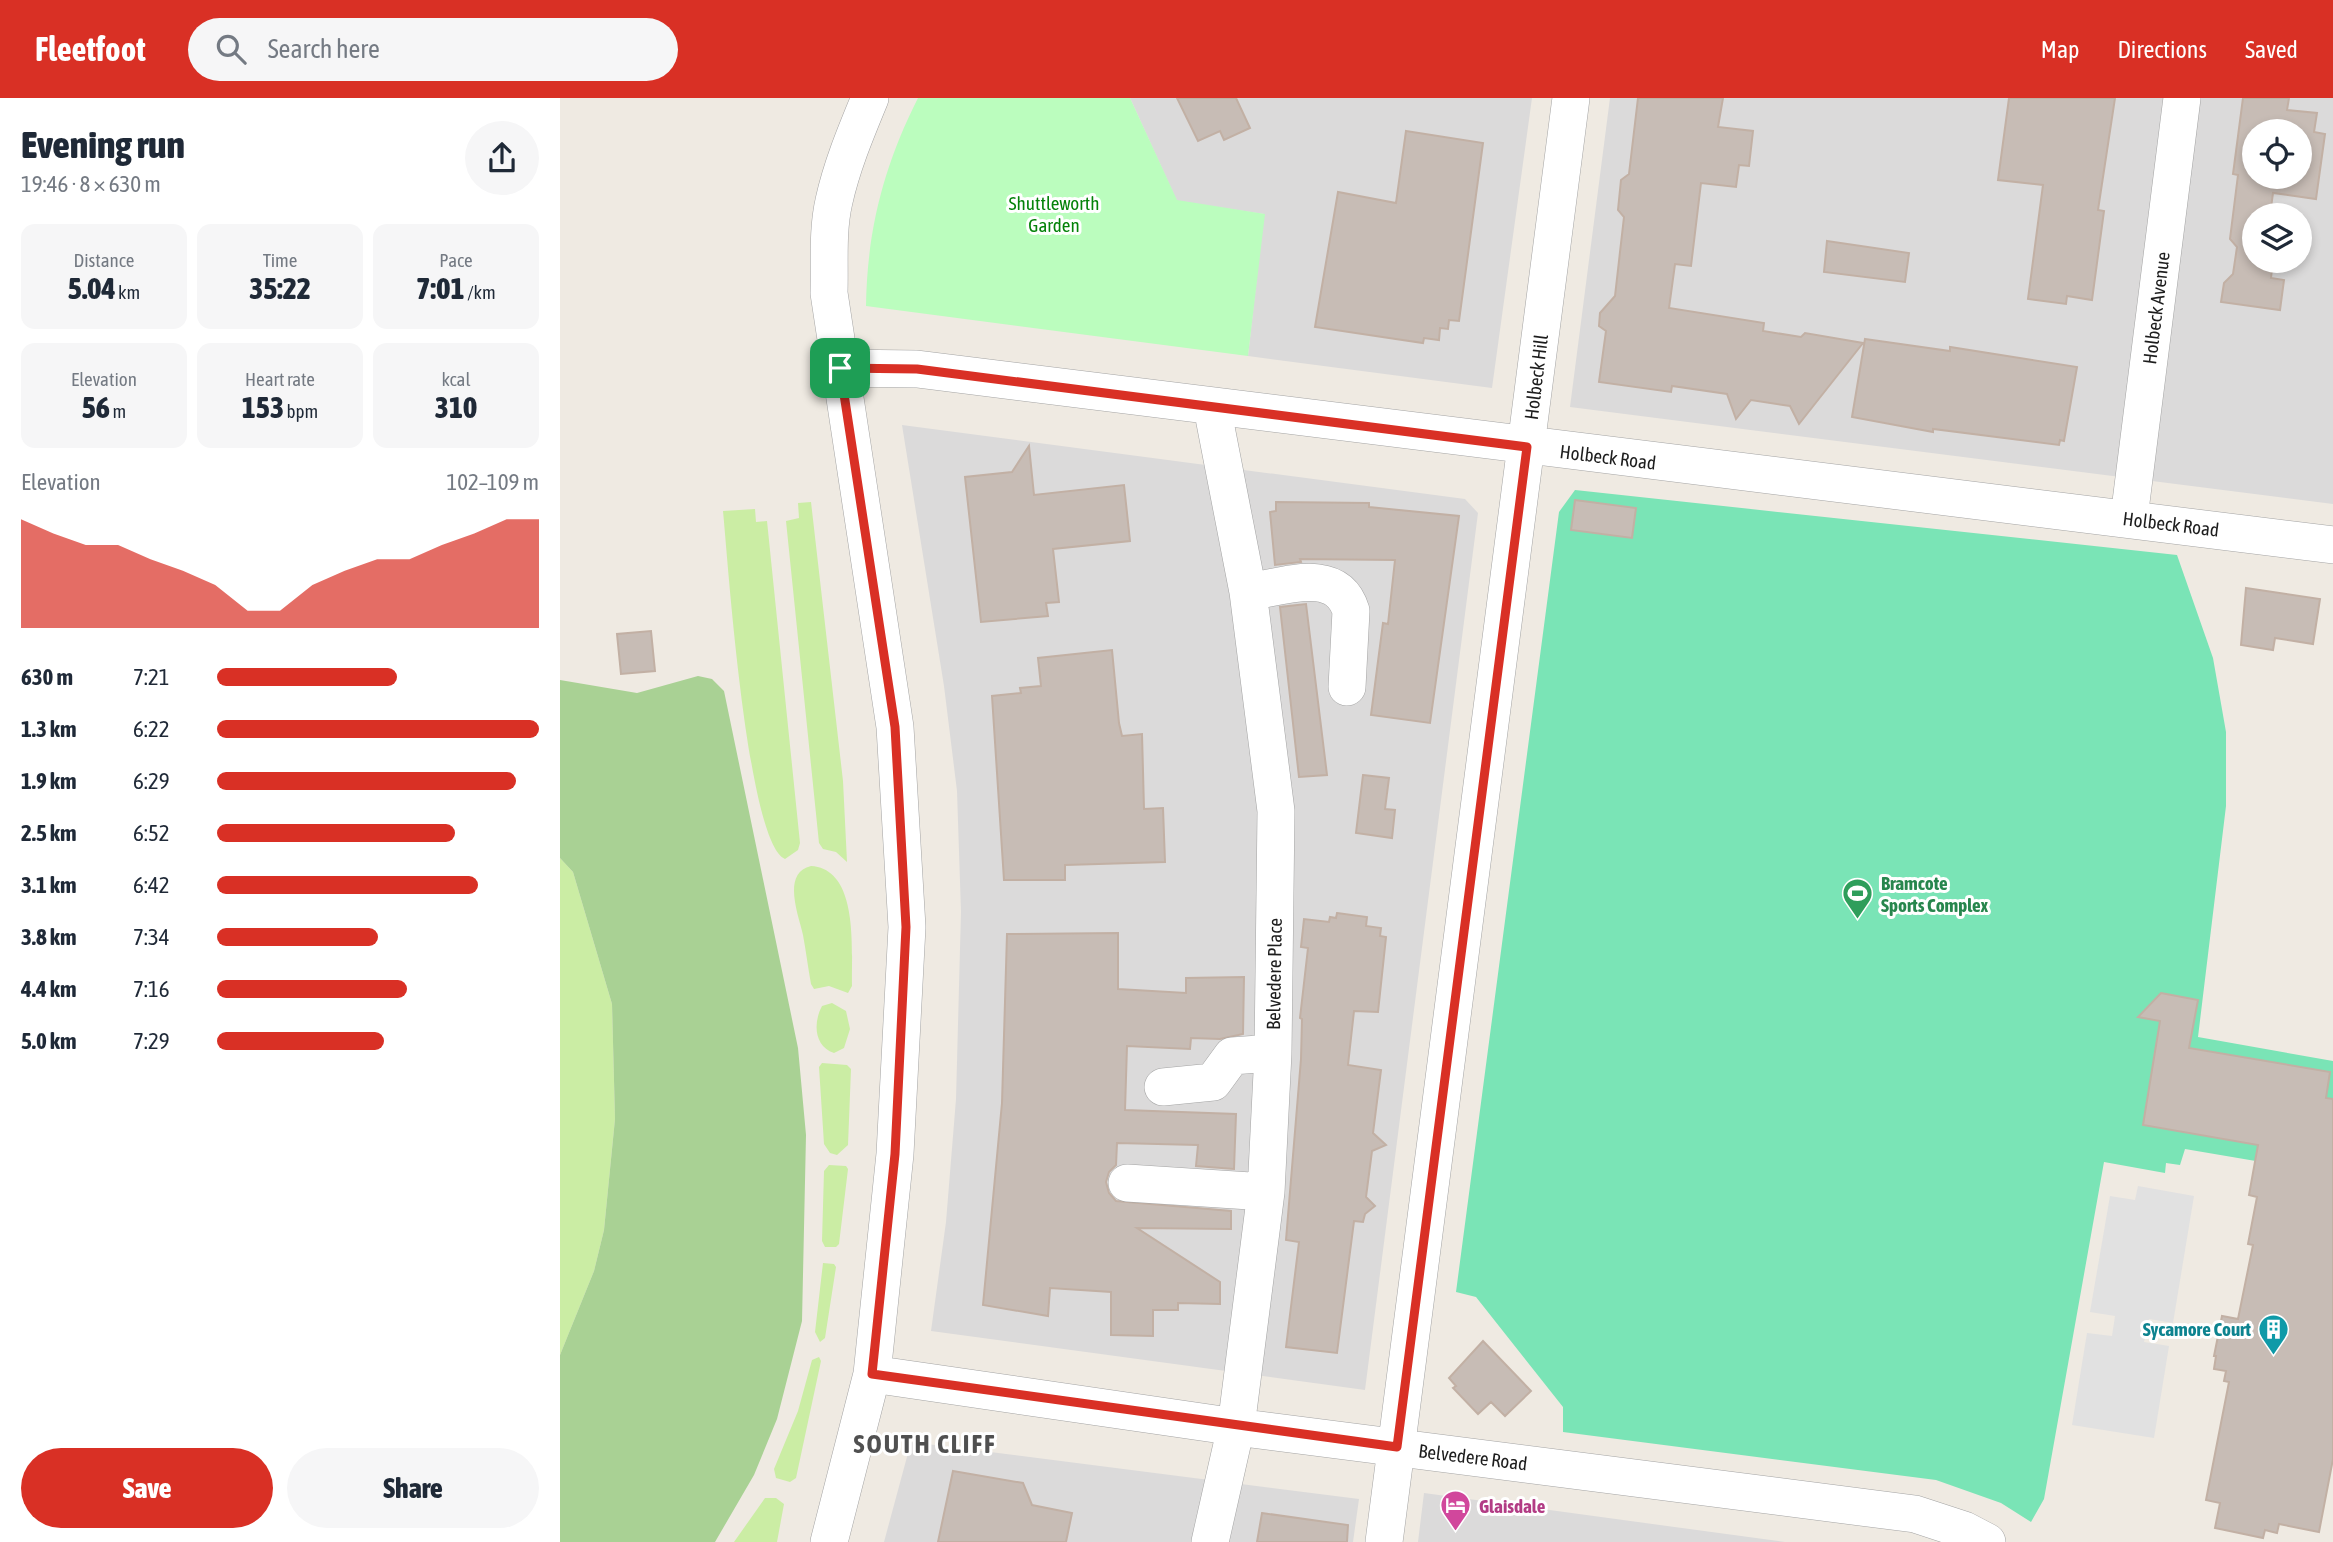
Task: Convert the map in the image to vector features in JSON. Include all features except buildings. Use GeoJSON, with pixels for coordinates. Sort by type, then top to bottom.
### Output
{"type":"FeatureCollection","features":[{"type":"Feature","properties":{"kind":"street"},"geometry":{"type":"LineString","coordinates":[[829,1542],[872,1374],[895,1154],[906,927],[895,727],[829,293],[828,255],[833,203],[848,151],[870,98]]}},
{"type":"Feature","properties":{"kind":"street","name":"Holbeck Hill"},"geometry":{"type":"LineString","coordinates":[[1384,1542],[1571,98]]}},
{"type":"Feature","properties":{"kind":"street","name":"Holbeck Avenue"},"geometry":{"type":"LineString","coordinates":[[2129,518],[2182,98]]}},
{"type":"Feature","properties":{"kind":"street","name":"Holbeck Road"},"geometry":{"type":"LineString","coordinates":[[840,368],[917,369],[1527,447],[2129,518],[2333,545]]}},
{"type":"Feature","properties":{"kind":"street","name":"Belvedere Place"},"geometry":{"type":"LineString","coordinates":[[1210,1542],[1236,1427],[1266,1192],[1273,1053],[1276,811],[1248,592],[1212,407]]}},
{"type":"Feature","properties":{"kind":"street"},"geometry":{"type":"LineString","coordinates":[[1248,592],[1312,582],[1338,588],[1347,599],[1351,611],[1347,687]]}},
{"type":"Feature","properties":{"kind":"street"},"geometry":{"type":"LineString","coordinates":[[1163,1087],[1206,1085],[1219,1076],[1232,1056],[1273,1053]]}},
{"type":"Feature","properties":{"kind":"street"},"geometry":{"type":"LineString","coordinates":[[1128,1183],[1266,1192]]}},
{"type":"Feature","properties":{"kind":"street","name":"Belvedere Road"},"geometry":{"type":"LineString","coordinates":[[872,1374],[1236,1427],[1916,1514],[1964,1530],[1987,1542]]}},
{"type":"Feature","properties":{"kind":"shaded area"},"geometry":{"type":"Polygon","coordinates":[[[1130,98],[1532,98],[1492,388],[1248,356],[1264,214],[1177,201],[1130,98]]]}},
{"type":"Feature","properties":{"kind":"shaded area"},"geometry":{"type":"Polygon","coordinates":[[[1610,98],[2333,98],[2333,504],[1570,407],[1610,98]]]}},
{"type":"Feature","properties":{"kind":"shaded area"},"geometry":{"type":"Polygon","coordinates":[[[902,425],[1465,499],[1478,513],[1365,1390],[931,1331],[946,1222],[956,1099],[961,912],[957,791],[944,686],[902,425]]]}},
{"type":"Feature","properties":{"kind":"shaded area"},"geometry":{"type":"Polygon","coordinates":[[[2138,1186],[2194,1196],[2173,1323],[2149,1319],[2144,1342],[2169,1346],[2154,1438],[2072,1425],[2087,1333],[2112,1336],[2115,1316],[2090,1312],[2110,1196],[2135,1200],[2138,1186]]]}},
{"type":"Feature","properties":{"kind":"shaded area"},"geometry":{"type":"Polygon","coordinates":[[[911,1442],[1359,1499],[1353,1542],[884,1542],[911,1442]]]}},
{"type":"Feature","properties":{"kind":"shaded area"},"geometry":{"type":"Polygon","coordinates":[[[1424,1493],[1785,1542],[1418,1542],[1424,1493]]]}},
{"type":"Feature","properties":{"kind":"green space","name":"Shuttleworth Garden"},"geometry":{"type":"Polygon","coordinates":[[[918,98],[1130,98],[1177,200],[1265,214],[1248,356],[866,306],[870,251],[880,199],[896,148],[918,98]]]}},
{"type":"Feature","properties":{"kind":"green space","name":"Bramcote Sports Complex"},"geometry":{"type":"Polygon","coordinates":[[[1575,490],[2177,555],[2213,658],[2226,732],[2226,806],[2198,1037],[2333,1061],[2333,1174],[2185,1149],[2180,1165],[2166,1163],[2165,1173],[2104,1162],[2044,1499],[2031,1522],[2001,1503],[1936,1480],[1563,1432],[1563,1407],[1476,1297],[1456,1292],[1559,512],[1575,490]]]}},
{"type":"Feature","properties":{"kind":"green space"},"geometry":{"type":"Polygon","coordinates":[[[811,502],[843,781],[847,862],[836,852],[823,849],[819,843],[786,521],[799,518],[798,503],[811,502]]]}},
{"type":"Feature","properties":{"kind":"green space"},"geometry":{"type":"Polygon","coordinates":[[[755,509],[756,522],[767,521],[800,843],[798,850],[785,859],[772,842],[760,805],[750,755],[735,639],[723,511],[755,509]]]}},
{"type":"Feature","properties":{"kind":"green space"},"geometry":{"type":"Polygon","coordinates":[[[698,676],[712,679],[724,691],[798,1048],[806,1135],[802,1321],[777,1419],[754,1475],[715,1542],[560,1542],[560,1355],[594,1271],[604,1230],[615,1119],[612,1004],[573,872],[560,858],[560,680],[637,693],[698,676]]]}},
{"type":"Feature","properties":{"kind":"green space"},"geometry":{"type":"Polygon","coordinates":[[[560,858],[573,872],[612,1004],[615,1119],[604,1230],[594,1271],[560,1355],[560,858]]]}},
{"type":"Feature","properties":{"kind":"green space"},"geometry":{"type":"Polygon","coordinates":[[[811,866],[827,871],[838,881],[845,896],[852,934],[852,986],[848,993],[829,986],[814,989],[811,984],[794,886],[802,870],[811,866]]]}},
{"type":"Feature","properties":{"kind":"green space"},"geometry":{"type":"Polygon","coordinates":[[[832,1003],[846,1011],[850,1029],[844,1048],[834,1053],[822,1045],[817,1033],[817,1020],[822,1006],[832,1003]]]}},
{"type":"Feature","properties":{"kind":"green space"},"geometry":{"type":"Polygon","coordinates":[[[822,1063],[847,1065],[851,1069],[848,1145],[837,1155],[830,1153],[824,1144],[819,1067],[822,1063]]]}},
{"type":"Feature","properties":{"kind":"green space"},"geometry":{"type":"Polygon","coordinates":[[[829,1165],[846,1166],[848,1169],[839,1244],[836,1247],[825,1247],[822,1241],[824,1171],[829,1165]]]}},
{"type":"Feature","properties":{"kind":"green space"},"geometry":{"type":"Polygon","coordinates":[[[823,1263],[834,1264],[836,1267],[825,1338],[820,1342],[815,1332],[823,1263]]]}},
{"type":"Feature","properties":{"kind":"green space"},"geometry":{"type":"Polygon","coordinates":[[[819,1357],[821,1361],[796,1478],[790,1482],[776,1478],[774,1469],[798,1411],[812,1360],[819,1357]]]}},
{"type":"Feature","properties":{"kind":"green space"},"geometry":{"type":"Polygon","coordinates":[[[765,1498],[776,1498],[784,1504],[777,1542],[734,1542],[765,1498]]]}},
{"type":"Feature","properties":{"kind":"place","name":"Bramcote Sports Complex"},"geometry":{"type":"Point","coordinates":[1858,921]}},
{"type":"Feature","properties":{"kind":"place","name":"Sycamore Court"},"geometry":{"type":"Point","coordinates":[2274,1356]}},
{"type":"Feature","properties":{"kind":"place","name":"Glaisdale"},"geometry":{"type":"Point","coordinates":[1456,1533]}},
{"type":"Feature","properties":{"kind":"district","name":"SOUTH CLIFF"},"geometry":{"type":"Point","coordinates":[925,1444]}},
{"type":"Feature","properties":{"kind":"route"},"geometry":{"type":"LineString","coordinates":[[840,368],[917,369],[1527,447],[1397,1447],[1236,1427],[872,1374],[895,1154],[906,927],[895,727],[840,368]]}}]}
